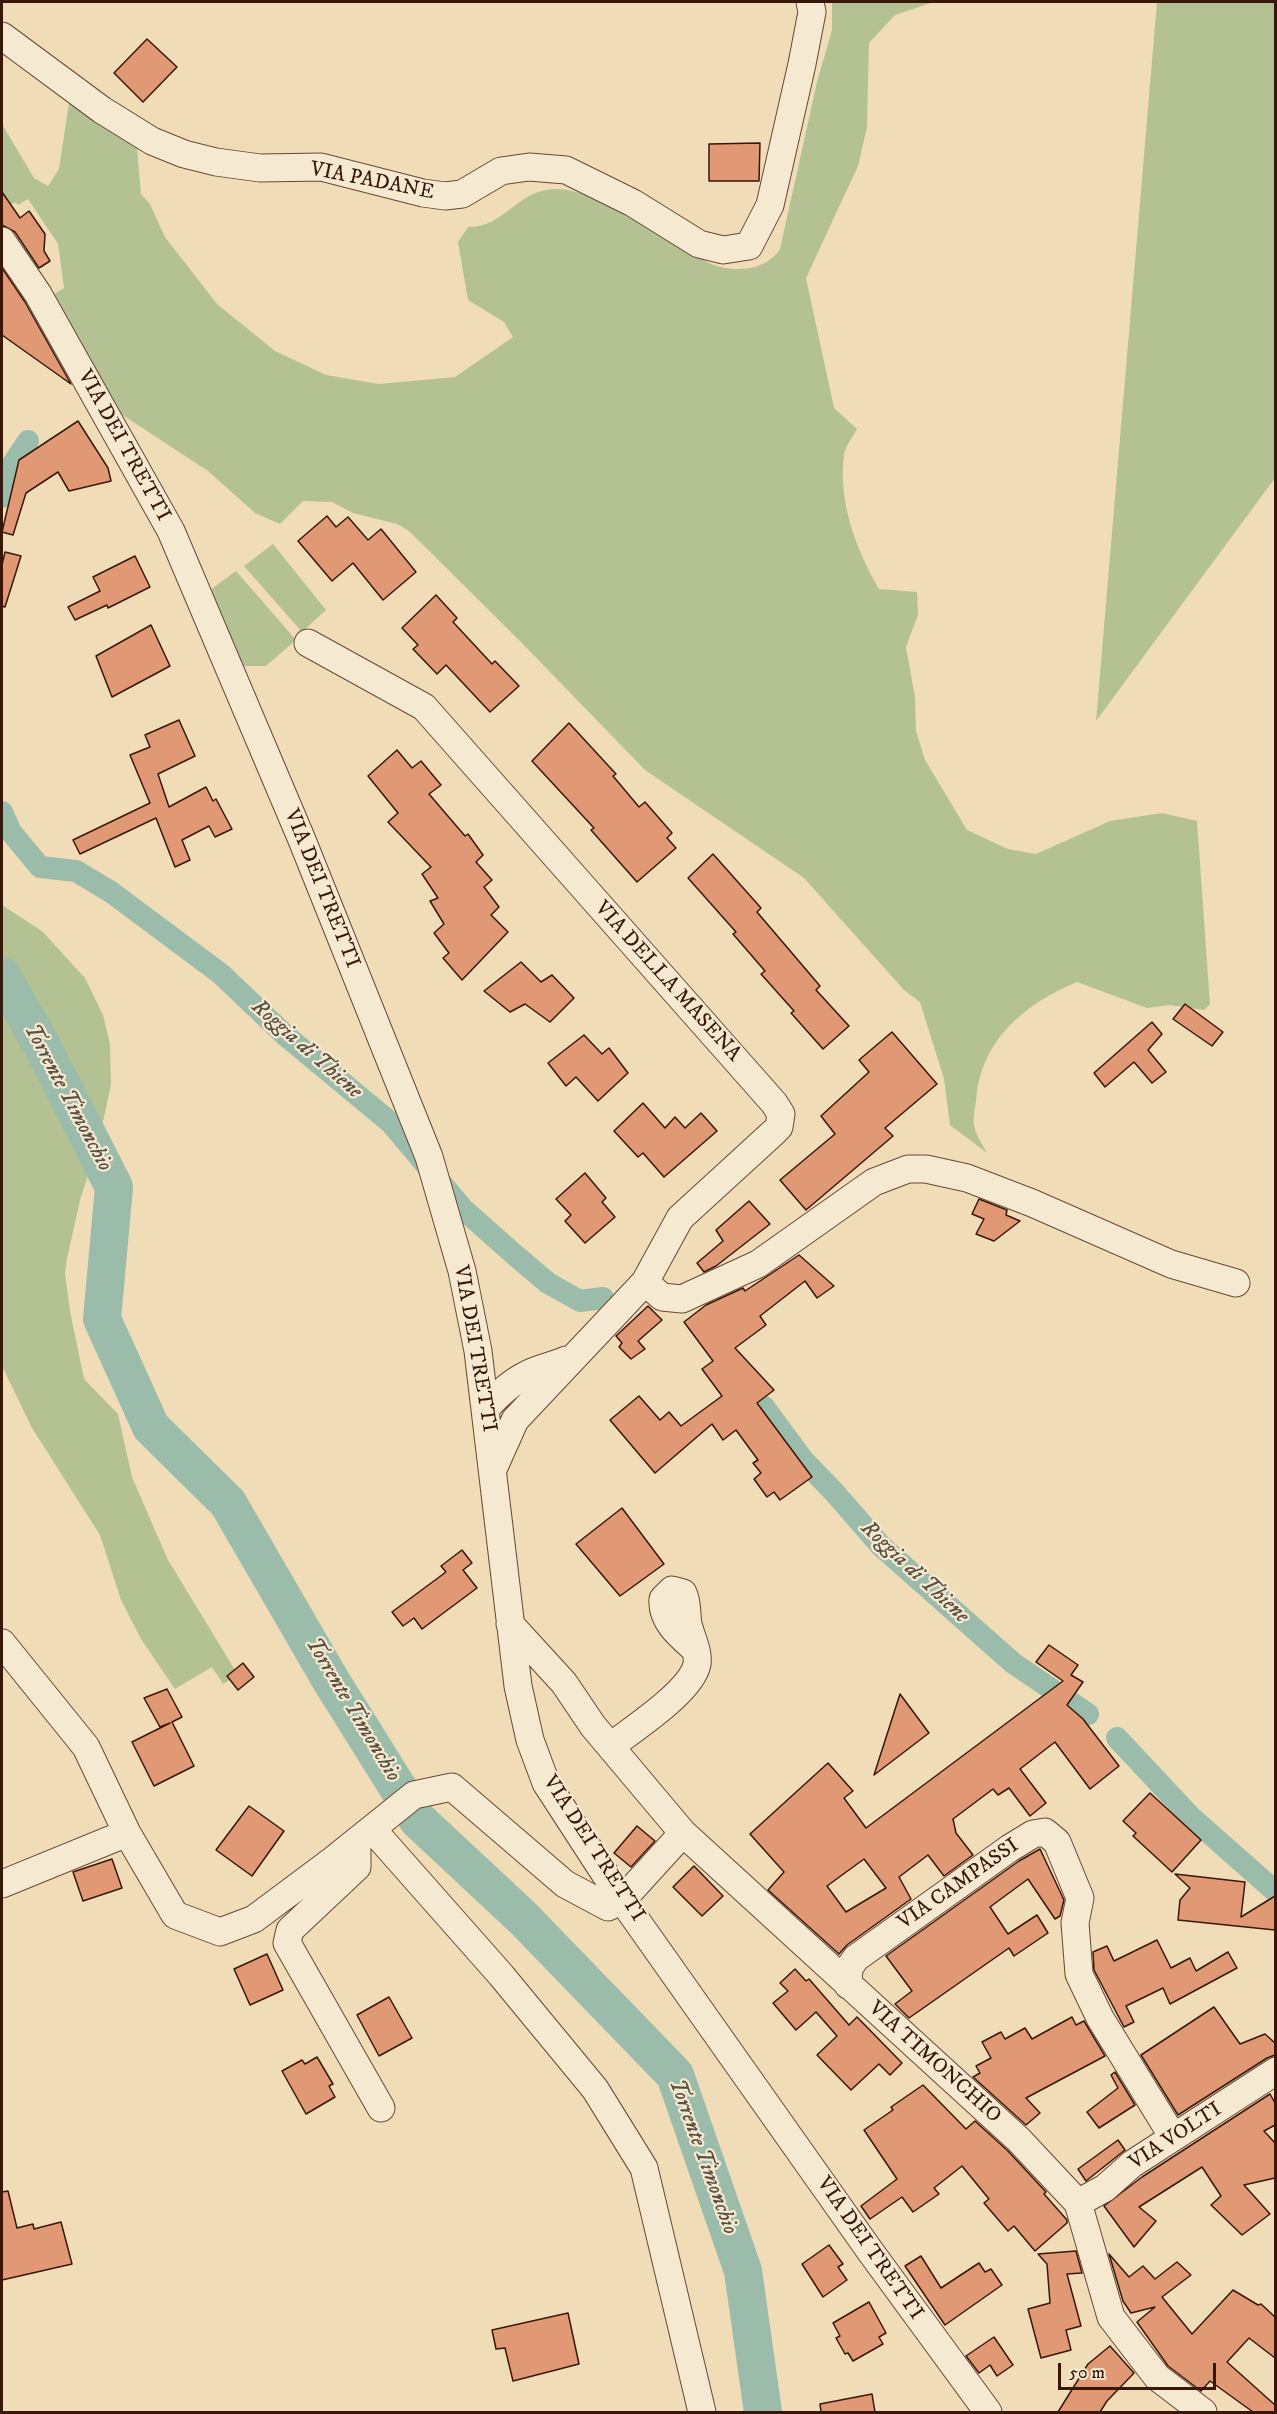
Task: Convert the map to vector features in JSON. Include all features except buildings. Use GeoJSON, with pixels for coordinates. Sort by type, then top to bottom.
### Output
{"type":"FeatureCollection","features":[{"type":"Feature","properties":{"kind":"street","name":"VIA PADANE"},"geometry":{"type":"LineString","coordinates":[[2,36],[102,110],[152,141],[184,154],[216,162],[260,168],[321,167],[445,196],[462,194],[501,171],[529,167],[566,170],[633,203],[699,244],[736,250],[749,246],[770,205],[802,64],[812,12],[810,2]]}},
{"type":"Feature","properties":{"kind":"street","name":"VIA DEI TRETTI"},"geometry":{"type":"LineString","coordinates":[[2,241],[38,294],[171,531],[302,840],[429,1157],[462,1271],[478,1351],[523,1715],[546,1783],[622,1900],[876,2260],[988,2412]]}},
{"type":"Feature","properties":{"kind":"street","name":"VIA DELLA MASENA"},"geometry":{"type":"LineString","coordinates":[[308,643],[424,707],[781,1114],[779,1127],[680,1218],[645,1282],[572,1357],[548,1369],[518,1404],[486,1408]]}},
{"type":"Feature","properties":{"kind":"street"},"geometry":{"type":"LineString","coordinates":[[645,1282],[662,1297],[681,1299],[758,1264],[874,1182],[908,1169],[926,1169],[967,1178],[1032,1203],[1171,1264],[1236,1283]]}},
{"type":"Feature","properties":{"kind":"street"},"geometry":{"type":"LineString","coordinates":[[478,1351],[496,1364],[539,1378]]}},
{"type":"Feature","properties":{"kind":"street","name":"VIA DELLA MASENA"},"geometry":{"type":"LineString","coordinates":[[493,1470],[515,1420],[539,1378]]}},
{"type":"Feature","properties":{"kind":"street","name":"VIA TIMONCHIO"},"geometry":{"type":"LineString","coordinates":[[510,1624],[564,1683],[594,1726],[683,1833],[1019,2140],[1078,2203],[1111,2317],[1157,2377],[1203,2412]]}},
{"type":"Feature","properties":{"kind":"street"},"geometry":{"type":"LineString","coordinates":[[2,1643],[86,1747],[127,1833],[175,1915],[220,1932],[254,1918],[414,1795],[452,1787],[565,1884],[608,1906],[622,1900],[683,1833]]}},
{"type":"Feature","properties":{"kind":"street"},"geometry":{"type":"LineString","coordinates":[[611,1746],[685,1686],[695,1671],[696,1650]]}},
{"type":"Feature","properties":{"kind":"street"},"geometry":{"type":"LineString","coordinates":[[372,1829],[357,1867],[290,1930],[287,1943],[381,2108]]}},
{"type":"Feature","properties":{"kind":"street"},"geometry":{"type":"LineString","coordinates":[[372,1829],[501,1975],[595,2089],[644,2168],[702,2412]]}},
{"type":"Feature","properties":{"kind":"street","name":"VIA CAMPASSI"},"geometry":{"type":"LineString","coordinates":[[848,1985],[849,1968],[856,1958],[1010,1848],[1033,1834],[1045,1832],[1057,1842],[1080,1898],[1075,1923],[1079,1974],[1101,2018],[1173,2137]]}},
{"type":"Feature","properties":{"kind":"street"},"geometry":{"type":"LineString","coordinates":[[2,1884],[127,1833]]}},
{"type":"Feature","properties":{"kind":"street","name":"VIA VOLTI"},"geometry":{"type":"LineString","coordinates":[[1078,2203],[1105,2188],[1132,2164],[1275,2071]]}},
{"type":"Feature","properties":{"kind":"green space"},"geometry":{"type":"Polygon","coordinates":[[[832,2],[934,2],[895,15],[869,43],[867,127],[858,166],[806,278],[834,408],[857,429],[847,445],[843,473],[846,508],[856,541],[879,589],[917,592],[918,615],[906,647],[915,697],[916,731],[925,760],[967,830],[1008,849],[1036,854],[1110,821],[1162,813],[1197,821],[1210,1004],[1204,1010],[1170,1005],[1147,1008],[1077,982],[1039,1001],[1008,1027],[986,1060],[979,1080],[974,1126],[987,1153],[950,1125],[944,1079],[920,1002],[904,990],[804,878],[645,770],[409,531],[397,524],[353,513],[332,502],[303,501],[280,524],[255,513],[208,471],[121,414],[53,295],[64,288],[58,244],[28,199],[18,205],[15,202],[11,205],[2,193],[2,124],[34,178],[48,186],[59,169],[70,96],[137,148],[141,194],[150,204],[165,237],[217,304],[275,351],[326,375],[379,384],[455,377],[513,337],[504,322],[468,300],[458,242],[468,227],[483,225],[496,219],[530,195],[544,190],[560,189],[594,198],[632,217],[714,265],[732,269],[750,268],[774,256],[780,249],[817,82],[832,30],[832,2]]]}},
{"type":"Feature","properties":{"kind":"green space"},"geometry":{"type":"Polygon","coordinates":[[[1157,2],[1275,2],[1275,478],[1096,721],[1157,2]]]}},
{"type":"Feature","properties":{"kind":"green space"},"geometry":{"type":"Polygon","coordinates":[[[273,544],[326,610],[302,632],[244,566],[273,544]]]}},
{"type":"Feature","properties":{"kind":"green space"},"geometry":{"type":"Polygon","coordinates":[[[236,571],[296,640],[266,666],[241,666],[210,590],[236,571]]]}},
{"type":"Feature","properties":{"kind":"green space"},"geometry":{"type":"Polygon","coordinates":[[[2,905],[42,931],[85,978],[103,1015],[110,1044],[111,1085],[98,1145],[80,1200],[67,1259],[65,1273],[70,1311],[84,1379],[118,1414],[132,1477],[168,1560],[238,1675],[223,1684],[212,1667],[175,1689],[141,1639],[121,1600],[100,1535],[32,1428],[2,1366],[2,905]]]}},
{"type":"Feature","properties":{"kind":"waterway","name":"Roggia di Thiene"},"geometry":{"type":"LineString","coordinates":[[2,497],[12,465],[28,441]]}},
{"type":"Feature","properties":{"kind":"waterway","name":"Roggia di Thiene"},"geometry":{"type":"LineString","coordinates":[[2,812],[11,832],[40,867],[76,871],[111,892],[221,974],[285,1035],[391,1123],[463,1209],[548,1283],[580,1301],[603,1298]]}},
{"type":"Feature","properties":{"kind":"waterway","name":"Torrente Timonchio"},"geometry":{"type":"LineString","coordinates":[[2,976],[40,1042],[114,1187],[102,1319],[151,1427],[228,1503],[330,1679],[418,1820],[523,1918],[675,2075],[743,2271],[763,2412]]}},
{"type":"Feature","properties":{"kind":"waterway","name":"Roggia di Thiene"},"geometry":{"type":"LineString","coordinates":[[764,1407],[804,1461],[881,1546],[1013,1663],[1088,1714]]}},
{"type":"Feature","properties":{"kind":"waterway","name":"Roggia di Thiene"},"geometry":{"type":"LineString","coordinates":[[1117,1738],[1191,1817],[1276,1892]]}}]}
